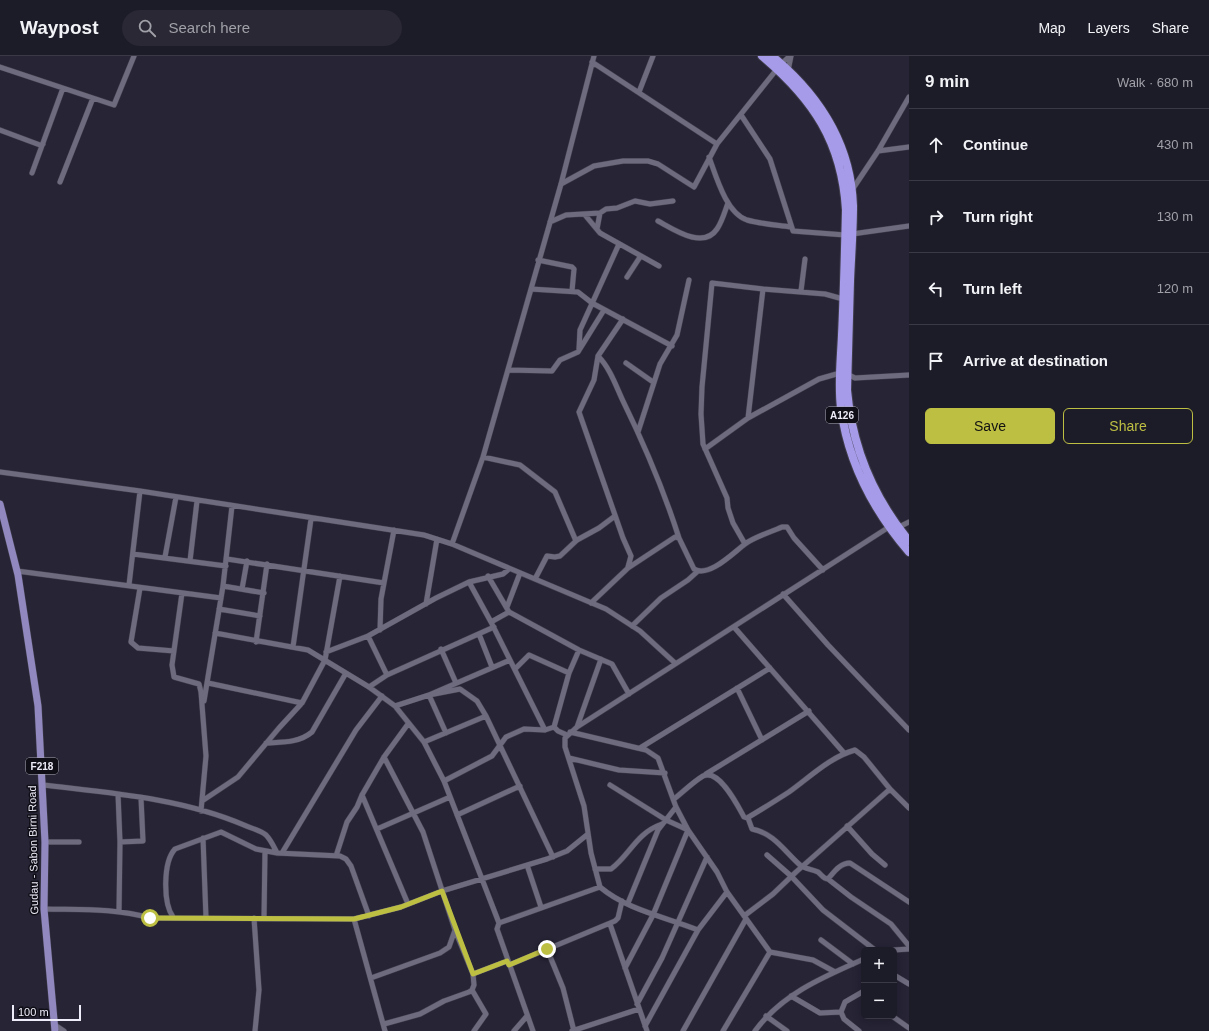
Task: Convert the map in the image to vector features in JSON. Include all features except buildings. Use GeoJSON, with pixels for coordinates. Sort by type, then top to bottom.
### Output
{"type":"FeatureCollection","features":[{"type":"Feature","properties":{"kind":"highway","name":"A126"},"geometry":{"type":"LineString","coordinates":[[762,56],[779,66],[810,92],[832,126],[842,149],[852,191],[843,384],[843,422],[868,495],[909,552]]}},
{"type":"Feature","properties":{"kind":"highway","name":"A126"},"geometry":{"type":"LineString","coordinates":[[772,56],[779,66]]}},
{"type":"Feature","properties":{"kind":"highway","name":"A126"},"geometry":{"type":"LineString","coordinates":[[786,72],[814,110],[834,147],[840,166],[849,235]]}},
{"type":"Feature","properties":{"kind":"highway","name":"A126"},"geometry":{"type":"LineString","coordinates":[[844,373],[843,299],[848,258]]}},
{"type":"Feature","properties":{"kind":"highway","name":"A126"},"geometry":{"type":"LineString","coordinates":[[843,384],[850,418],[860,454],[880,500],[909,541]]}},
{"type":"Feature","properties":{"kind":"main road","name":"Gudau - Sabon Birni Road"},"geometry":{"type":"LineString","coordinates":[[0,504],[17,571],[36,680],[43,784],[45,842],[44,909],[55,1028]]}},
{"type":"Feature","properties":{"kind":"street"},"geometry":{"type":"LineString","coordinates":[[0,67],[114,104],[134,56]]}},
{"type":"Feature","properties":{"kind":"street"},"geometry":{"type":"LineString","coordinates":[[452,544],[482,457],[508,370],[538,260],[561,184],[594,56]]}},
{"type":"Feature","properties":{"kind":"street"},"geometry":{"type":"LineString","coordinates":[[639,92],[653,56]]}},
{"type":"Feature","properties":{"kind":"street"},"geometry":{"type":"LineString","coordinates":[[561,184],[594,166],[623,161],[648,161],[658,164],[694,187],[717,144],[779,66],[791,56]]}},
{"type":"Feature","properties":{"kind":"street"},"geometry":{"type":"LineString","coordinates":[[786,72],[791,56]]}},
{"type":"Feature","properties":{"kind":"street"},"geometry":{"type":"LineString","coordinates":[[592,62],[717,144]]}},
{"type":"Feature","properties":{"kind":"street"},"geometry":{"type":"LineString","coordinates":[[32,173],[63,88]]}},
{"type":"Feature","properties":{"kind":"street"},"geometry":{"type":"LineString","coordinates":[[852,191],[878,151],[907,103],[909,97]]}},
{"type":"Feature","properties":{"kind":"street"},"geometry":{"type":"LineString","coordinates":[[60,182],[93,98]]}},
{"type":"Feature","properties":{"kind":"street"},"geometry":{"type":"LineString","coordinates":[[741,115],[770,159],[791,227],[794,232],[849,235],[909,226]]}},
{"type":"Feature","properties":{"kind":"street"},"geometry":{"type":"LineString","coordinates":[[0,130],[40,145],[43,144]]}},
{"type":"Feature","properties":{"kind":"street"},"geometry":{"type":"LineString","coordinates":[[878,151],[909,147]]}},
{"type":"Feature","properties":{"kind":"street"},"geometry":{"type":"LineString","coordinates":[[709,157],[728,203],[746,220],[791,227]]}},
{"type":"Feature","properties":{"kind":"street"},"geometry":{"type":"LineString","coordinates":[[550,222],[566,215],[600,213],[606,209],[617,208],[631,202],[650,204],[673,201]]}},
{"type":"Feature","properties":{"kind":"street"},"geometry":{"type":"LineString","coordinates":[[658,221],[690,237],[704,237],[717,229],[728,203]]}},
{"type":"Feature","properties":{"kind":"street"},"geometry":{"type":"LineString","coordinates":[[597,229],[600,213]]}},
{"type":"Feature","properties":{"kind":"street"},"geometry":{"type":"LineString","coordinates":[[585,215],[600,233],[640,257],[659,266]]}},
{"type":"Feature","properties":{"kind":"street"},"geometry":{"type":"LineString","coordinates":[[579,349],[580,330],[619,244]]}},
{"type":"Feature","properties":{"kind":"street"},"geometry":{"type":"LineString","coordinates":[[627,277],[640,257]]}},
{"type":"Feature","properties":{"kind":"street"},"geometry":{"type":"LineString","coordinates":[[801,291],[805,259]]}},
{"type":"Feature","properties":{"kind":"street"},"geometry":{"type":"LineString","coordinates":[[538,260],[572,267],[574,269],[572,292]]}},
{"type":"Feature","properties":{"kind":"street"},"geometry":{"type":"LineString","coordinates":[[638,432],[660,364],[672,346],[677,335],[689,280]]}},
{"type":"Feature","properties":{"kind":"street"},"geometry":{"type":"LineString","coordinates":[[745,544],[733,523],[728,508],[727,498],[705,449],[701,414],[702,387],[712,283],[763,289],[801,291],[825,294],[843,299]]}},
{"type":"Feature","properties":{"kind":"street"},"geometry":{"type":"LineString","coordinates":[[531,289],[580,293],[592,303],[604,310],[672,346]]}},
{"type":"Feature","properties":{"kind":"street"},"geometry":{"type":"LineString","coordinates":[[748,418],[763,289]]}},
{"type":"Feature","properties":{"kind":"street"},"geometry":{"type":"LineString","coordinates":[[508,370],[552,371],[560,360],[578,352],[604,310]]}},
{"type":"Feature","properties":{"kind":"street"},"geometry":{"type":"LineString","coordinates":[[623,319],[598,356],[594,380],[579,412],[615,516],[631,556],[628,568]]}},
{"type":"Feature","properties":{"kind":"street"},"geometry":{"type":"LineString","coordinates":[[598,356],[603,361],[638,432],[666,498],[679,538],[691,565],[698,571],[707,571],[740,550],[745,544],[782,527],[787,527],[794,538],[824,570]]}},
{"type":"Feature","properties":{"kind":"street"},"geometry":{"type":"LineString","coordinates":[[597,364],[603,361]]}},
{"type":"Feature","properties":{"kind":"street"},"geometry":{"type":"LineString","coordinates":[[626,363],[653,382]]}},
{"type":"Feature","properties":{"kind":"street"},"geometry":{"type":"LineString","coordinates":[[705,449],[748,418],[819,379],[844,373],[855,378]]}},
{"type":"Feature","properties":{"kind":"street"},"geometry":{"type":"LineString","coordinates":[[843,384],[855,378],[909,375]]}},
{"type":"Feature","properties":{"kind":"street"},"geometry":{"type":"LineString","coordinates":[[482,457],[520,465],[555,492],[576,542]]}},
{"type":"Feature","properties":{"kind":"street"},"geometry":{"type":"LineString","coordinates":[[0,472],[140,491],[311,519],[394,530],[438,539],[606,609],[632,626],[675,663]]}},
{"type":"Feature","properties":{"kind":"street"},"geometry":{"type":"LineString","coordinates":[[129,585],[140,491]]}},
{"type":"Feature","properties":{"kind":"street"},"geometry":{"type":"LineString","coordinates":[[164,557],[176,497]]}},
{"type":"Feature","properties":{"kind":"street"},"geometry":{"type":"LineString","coordinates":[[190,561],[197,501]]}},
{"type":"Feature","properties":{"kind":"street"},"geometry":{"type":"LineString","coordinates":[[203,708],[226,566],[232,506]]}},
{"type":"Feature","properties":{"kind":"street"},"geometry":{"type":"LineString","coordinates":[[535,579],[547,556],[554,558],[560,556],[576,542],[615,516]]}},
{"type":"Feature","properties":{"kind":"street"},"geometry":{"type":"LineString","coordinates":[[293,647],[311,519]]}},
{"type":"Feature","properties":{"kind":"street"},"geometry":{"type":"LineString","coordinates":[[899,527],[909,522]]}},
{"type":"Feature","properties":{"kind":"street"},"geometry":{"type":"LineString","coordinates":[[698,930],[653,915],[625,902],[600,887],[588,834],[584,806],[566,747],[566,738],[577,727],[783,594],[824,570],[889,526]]}},
{"type":"Feature","properties":{"kind":"street"},"geometry":{"type":"LineString","coordinates":[[380,630],[381,599],[394,530]]}},
{"type":"Feature","properties":{"kind":"street"},"geometry":{"type":"LineString","coordinates":[[591,603],[628,568],[676,537],[679,538]]}},
{"type":"Feature","properties":{"kind":"street"},"geometry":{"type":"LineString","coordinates":[[426,604],[438,539]]}},
{"type":"Feature","properties":{"kind":"street"},"geometry":{"type":"LineString","coordinates":[[133,554],[226,566]]}},
{"type":"Feature","properties":{"kind":"street"},"geometry":{"type":"LineString","coordinates":[[227,559],[268,564],[384,583]]}},
{"type":"Feature","properties":{"kind":"street"},"geometry":{"type":"LineString","coordinates":[[242,589],[247,562]]}},
{"type":"Feature","properties":{"kind":"street"},"geometry":{"type":"LineString","coordinates":[[256,642],[268,564]]}},
{"type":"Feature","properties":{"kind":"street"},"geometry":{"type":"LineString","coordinates":[[326,652],[368,636],[469,582],[488,576],[503,574],[509,569]]}},
{"type":"Feature","properties":{"kind":"street"},"geometry":{"type":"LineString","coordinates":[[17,571],[221,598]]}},
{"type":"Feature","properties":{"kind":"street"},"geometry":{"type":"LineString","coordinates":[[632,626],[661,598],[688,580],[698,571]]}},
{"type":"Feature","properties":{"kind":"street"},"geometry":{"type":"LineString","coordinates":[[368,687],[387,675],[441,649],[479,634],[492,625],[508,609],[520,573]]}},
{"type":"Feature","properties":{"kind":"street"},"geometry":{"type":"LineString","coordinates":[[202,801],[238,777],[302,703],[325,660],[340,576]]}},
{"type":"Feature","properties":{"kind":"street"},"geometry":{"type":"LineString","coordinates":[[488,576],[508,609],[579,650],[612,664],[629,694]]}},
{"type":"Feature","properties":{"kind":"street"},"geometry":{"type":"LineString","coordinates":[[469,582],[545,730]]}},
{"type":"Feature","properties":{"kind":"street"},"geometry":{"type":"LineString","coordinates":[[223,586],[264,593]]}},
{"type":"Feature","properties":{"kind":"street"},"geometry":{"type":"LineString","coordinates":[[140,588],[131,642],[138,648],[174,651]]}},
{"type":"Feature","properties":{"kind":"street"},"geometry":{"type":"LineString","coordinates":[[182,593],[172,665],[174,677],[199,684],[203,708],[206,756],[202,811]]}},
{"type":"Feature","properties":{"kind":"street"},"geometry":{"type":"LineString","coordinates":[[783,594],[828,645],[909,730]]}},
{"type":"Feature","properties":{"kind":"street"},"geometry":{"type":"LineString","coordinates":[[219,609],[260,616]]}},
{"type":"Feature","properties":{"kind":"street"},"geometry":{"type":"LineString","coordinates":[[734,627],[809,711],[844,753]]}},
{"type":"Feature","properties":{"kind":"street"},"geometry":{"type":"LineString","coordinates":[[214,633],[256,642],[308,650],[382,696],[394,706],[424,742],[444,781],[484,879],[499,923],[497,929],[533,1031]]}},
{"type":"Feature","properties":{"kind":"street"},"geometry":{"type":"LineString","coordinates":[[479,634],[492,668]]}},
{"type":"Feature","properties":{"kind":"street"},"geometry":{"type":"LineString","coordinates":[[368,636],[387,675]]}},
{"type":"Feature","properties":{"kind":"street"},"geometry":{"type":"LineString","coordinates":[[441,649],[456,683]]}},
{"type":"Feature","properties":{"kind":"street"},"geometry":{"type":"LineString","coordinates":[[554,726],[569,673],[579,650]]}},
{"type":"Feature","properties":{"kind":"street"},"geometry":{"type":"LineString","coordinates":[[515,669],[529,655],[569,673]]}},
{"type":"Feature","properties":{"kind":"street"},"geometry":{"type":"LineString","coordinates":[[577,727],[601,659]]}},
{"type":"Feature","properties":{"kind":"street"},"geometry":{"type":"LineString","coordinates":[[429,695],[510,660]]}},
{"type":"Feature","properties":{"kind":"street"},"geometry":{"type":"LineString","coordinates":[[640,748],[770,668]]}},
{"type":"Feature","properties":{"kind":"street"},"geometry":{"type":"LineString","coordinates":[[266,743],[287,742],[305,738],[312,732],[346,673]]}},
{"type":"Feature","properties":{"kind":"street"},"geometry":{"type":"LineString","coordinates":[[208,683],[302,703]]}},
{"type":"Feature","properties":{"kind":"street"},"geometry":{"type":"LineString","coordinates":[[737,688],[762,740]]}},
{"type":"Feature","properties":{"kind":"street"},"geometry":{"type":"LineString","coordinates":[[394,706],[429,695],[460,689],[477,701],[486,716],[553,857]]}},
{"type":"Feature","properties":{"kind":"street"},"geometry":{"type":"LineString","coordinates":[[429,695],[446,733]]}},
{"type":"Feature","properties":{"kind":"street"},"geometry":{"type":"LineString","coordinates":[[280,853],[356,730],[382,696]]}},
{"type":"Feature","properties":{"kind":"street"},"geometry":{"type":"LineString","coordinates":[[674,799],[704,775],[809,711]]}},
{"type":"Feature","properties":{"kind":"street"},"geometry":{"type":"LineString","coordinates":[[424,742],[486,716]]}},
{"type":"Feature","properties":{"kind":"street"},"geometry":{"type":"LineString","coordinates":[[336,856],[347,822],[357,807],[362,795],[384,757],[408,724]]}},
{"type":"Feature","properties":{"kind":"street"},"geometry":{"type":"LineString","coordinates":[[444,781],[492,756],[506,737],[524,729],[545,730],[554,726]]}},
{"type":"Feature","properties":{"kind":"street"},"geometry":{"type":"LineString","coordinates":[[554,726],[558,731],[569,734],[640,748],[652,752],[658,758],[665,773],[676,807],[688,830],[718,872],[727,892],[770,952],[813,960],[835,972]]}},
{"type":"Feature","properties":{"kind":"street"},"geometry":{"type":"LineString","coordinates":[[748,818],[789,792],[844,753],[855,750],[864,757],[890,789],[909,808]]}},
{"type":"Feature","properties":{"kind":"street"},"geometry":{"type":"LineString","coordinates":[[384,757],[423,832],[455,930],[473,974],[474,985],[472,990],[486,1014],[474,1031]]}},
{"type":"Feature","properties":{"kind":"street"},"geometry":{"type":"LineString","coordinates":[[569,758],[619,770],[665,773]]}},
{"type":"Feature","properties":{"kind":"street"},"geometry":{"type":"LineString","coordinates":[[704,775],[711,775],[724,783],[744,817],[748,818],[752,829],[766,834],[776,841],[802,866],[817,872],[824,878],[828,879],[850,897],[891,924],[909,946]]}},
{"type":"Feature","properties":{"kind":"street"},"geometry":{"type":"LineString","coordinates":[[43,784],[141,798],[202,811],[233,820],[265,834],[280,853]]}},
{"type":"Feature","properties":{"kind":"street"},"geometry":{"type":"LineString","coordinates":[[610,785],[664,822],[688,830]]}},
{"type":"Feature","properties":{"kind":"street"},"geometry":{"type":"LineString","coordinates":[[457,815],[520,786]]}},
{"type":"Feature","properties":{"kind":"street"},"geometry":{"type":"LineString","coordinates":[[683,1031],[745,917],[773,894],[802,866],[890,789]]}},
{"type":"Feature","properties":{"kind":"street"},"geometry":{"type":"LineString","coordinates":[[118,794],[120,842],[119,911]]}},
{"type":"Feature","properties":{"kind":"street"},"geometry":{"type":"LineString","coordinates":[[362,795],[408,904]]}},
{"type":"Feature","properties":{"kind":"street"},"geometry":{"type":"LineString","coordinates":[[377,829],[450,797]]}},
{"type":"Feature","properties":{"kind":"street"},"geometry":{"type":"LineString","coordinates":[[120,842],[143,841],[141,798]]}},
{"type":"Feature","properties":{"kind":"street"},"geometry":{"type":"LineString","coordinates":[[473,974],[547,949],[610,924],[618,918],[664,822],[676,807]]}},
{"type":"Feature","properties":{"kind":"street"},"geometry":{"type":"LineString","coordinates":[[596,869],[611,869],[636,841],[652,828],[664,822]]}},
{"type":"Feature","properties":{"kind":"street"},"geometry":{"type":"LineString","coordinates":[[847,826],[872,854],[885,865]]}},
{"type":"Feature","properties":{"kind":"street"},"geometry":{"type":"LineString","coordinates":[[625,968],[653,915],[688,830]]}},
{"type":"Feature","properties":{"kind":"street"},"geometry":{"type":"LineString","coordinates":[[173,917],[169,910],[166,877],[168,860],[175,849],[221,832],[246,846],[265,851],[336,856],[346,859],[351,866],[369,916]]}},
{"type":"Feature","properties":{"kind":"street"},"geometry":{"type":"LineString","coordinates":[[44,909],[119,911],[136,913],[150,918],[354,919],[408,904],[442,891],[553,857],[567,851],[588,834]]}},
{"type":"Feature","properties":{"kind":"street"},"geometry":{"type":"LineString","coordinates":[[203,838],[206,918]]}},
{"type":"Feature","properties":{"kind":"street"},"geometry":{"type":"LineString","coordinates":[[45,842],[79,842]]}},
{"type":"Feature","properties":{"kind":"street"},"geometry":{"type":"LineString","coordinates":[[264,918],[265,851]]}},
{"type":"Feature","properties":{"kind":"street"},"geometry":{"type":"LineString","coordinates":[[767,855],[791,876],[823,910],[871,947]]}},
{"type":"Feature","properties":{"kind":"street"},"geometry":{"type":"LineString","coordinates":[[547,949],[562,988],[573,1031],[638,1007],[679,923],[707,857]]}},
{"type":"Feature","properties":{"kind":"street"},"geometry":{"type":"LineString","coordinates":[[828,879],[845,863],[850,864],[909,902]]}},
{"type":"Feature","properties":{"kind":"street"},"geometry":{"type":"LineString","coordinates":[[527,865],[541,907]]}},
{"type":"Feature","properties":{"kind":"street"},"geometry":{"type":"LineString","coordinates":[[499,923],[600,887]]}},
{"type":"Feature","properties":{"kind":"street"},"geometry":{"type":"LineString","coordinates":[[646,1028],[698,930],[727,892]]}},
{"type":"Feature","properties":{"kind":"street"},"geometry":{"type":"LineString","coordinates":[[254,918],[260,990],[255,1031]]}},
{"type":"Feature","properties":{"kind":"street"},"geometry":{"type":"LineString","coordinates":[[354,919],[385,1031]]}},
{"type":"Feature","properties":{"kind":"street"},"geometry":{"type":"LineString","coordinates":[[610,924],[646,1028]]}},
{"type":"Feature","properties":{"kind":"street"},"geometry":{"type":"LineString","coordinates":[[371,978],[440,952],[449,947],[455,930]]}},
{"type":"Feature","properties":{"kind":"street"},"geometry":{"type":"LineString","coordinates":[[821,940],[853,964]]}},
{"type":"Feature","properties":{"kind":"street"},"geometry":{"type":"LineString","coordinates":[[897,950],[909,949]]}},
{"type":"Feature","properties":{"kind":"street"},"geometry":{"type":"LineString","coordinates":[[723,1031],[770,952]]}},
{"type":"Feature","properties":{"kind":"street"},"geometry":{"type":"LineString","coordinates":[[755,1031],[766,1016],[791,996],[814,981],[861,960]]}},
{"type":"Feature","properties":{"kind":"street"},"geometry":{"type":"LineString","coordinates":[[897,977],[909,984]]}},
{"type":"Feature","properties":{"kind":"street"},"geometry":{"type":"LineString","coordinates":[[384,1024],[420,1014],[439,1003],[472,990]]}},
{"type":"Feature","properties":{"kind":"street"},"geometry":{"type":"LineString","coordinates":[[859,1031],[844,1019],[841,1012],[845,1002],[861,994]]}},
{"type":"Feature","properties":{"kind":"street"},"geometry":{"type":"LineString","coordinates":[[791,996],[820,1013],[841,1012]]}},
{"type":"Feature","properties":{"kind":"street"},"geometry":{"type":"LineString","coordinates":[[514,1031],[527,1016]]}},
{"type":"Feature","properties":{"kind":"street"},"geometry":{"type":"LineString","coordinates":[[766,1016],[787,1031]]}},
{"type":"Feature","properties":{"kind":"street"},"geometry":{"type":"LineString","coordinates":[[896,1019],[909,1028]]}},
{"type":"Feature","properties":{"kind":"street"},"geometry":{"type":"LineString","coordinates":[[55,1028],[64,1031]]}},
{"type":"Feature","properties":{"kind":"route"},"geometry":{"type":"LineString","coordinates":[[150,918],[354,919],[401,907],[442,891],[455,930],[473,974],[507,961],[509,965],[547,949]]}}]}
